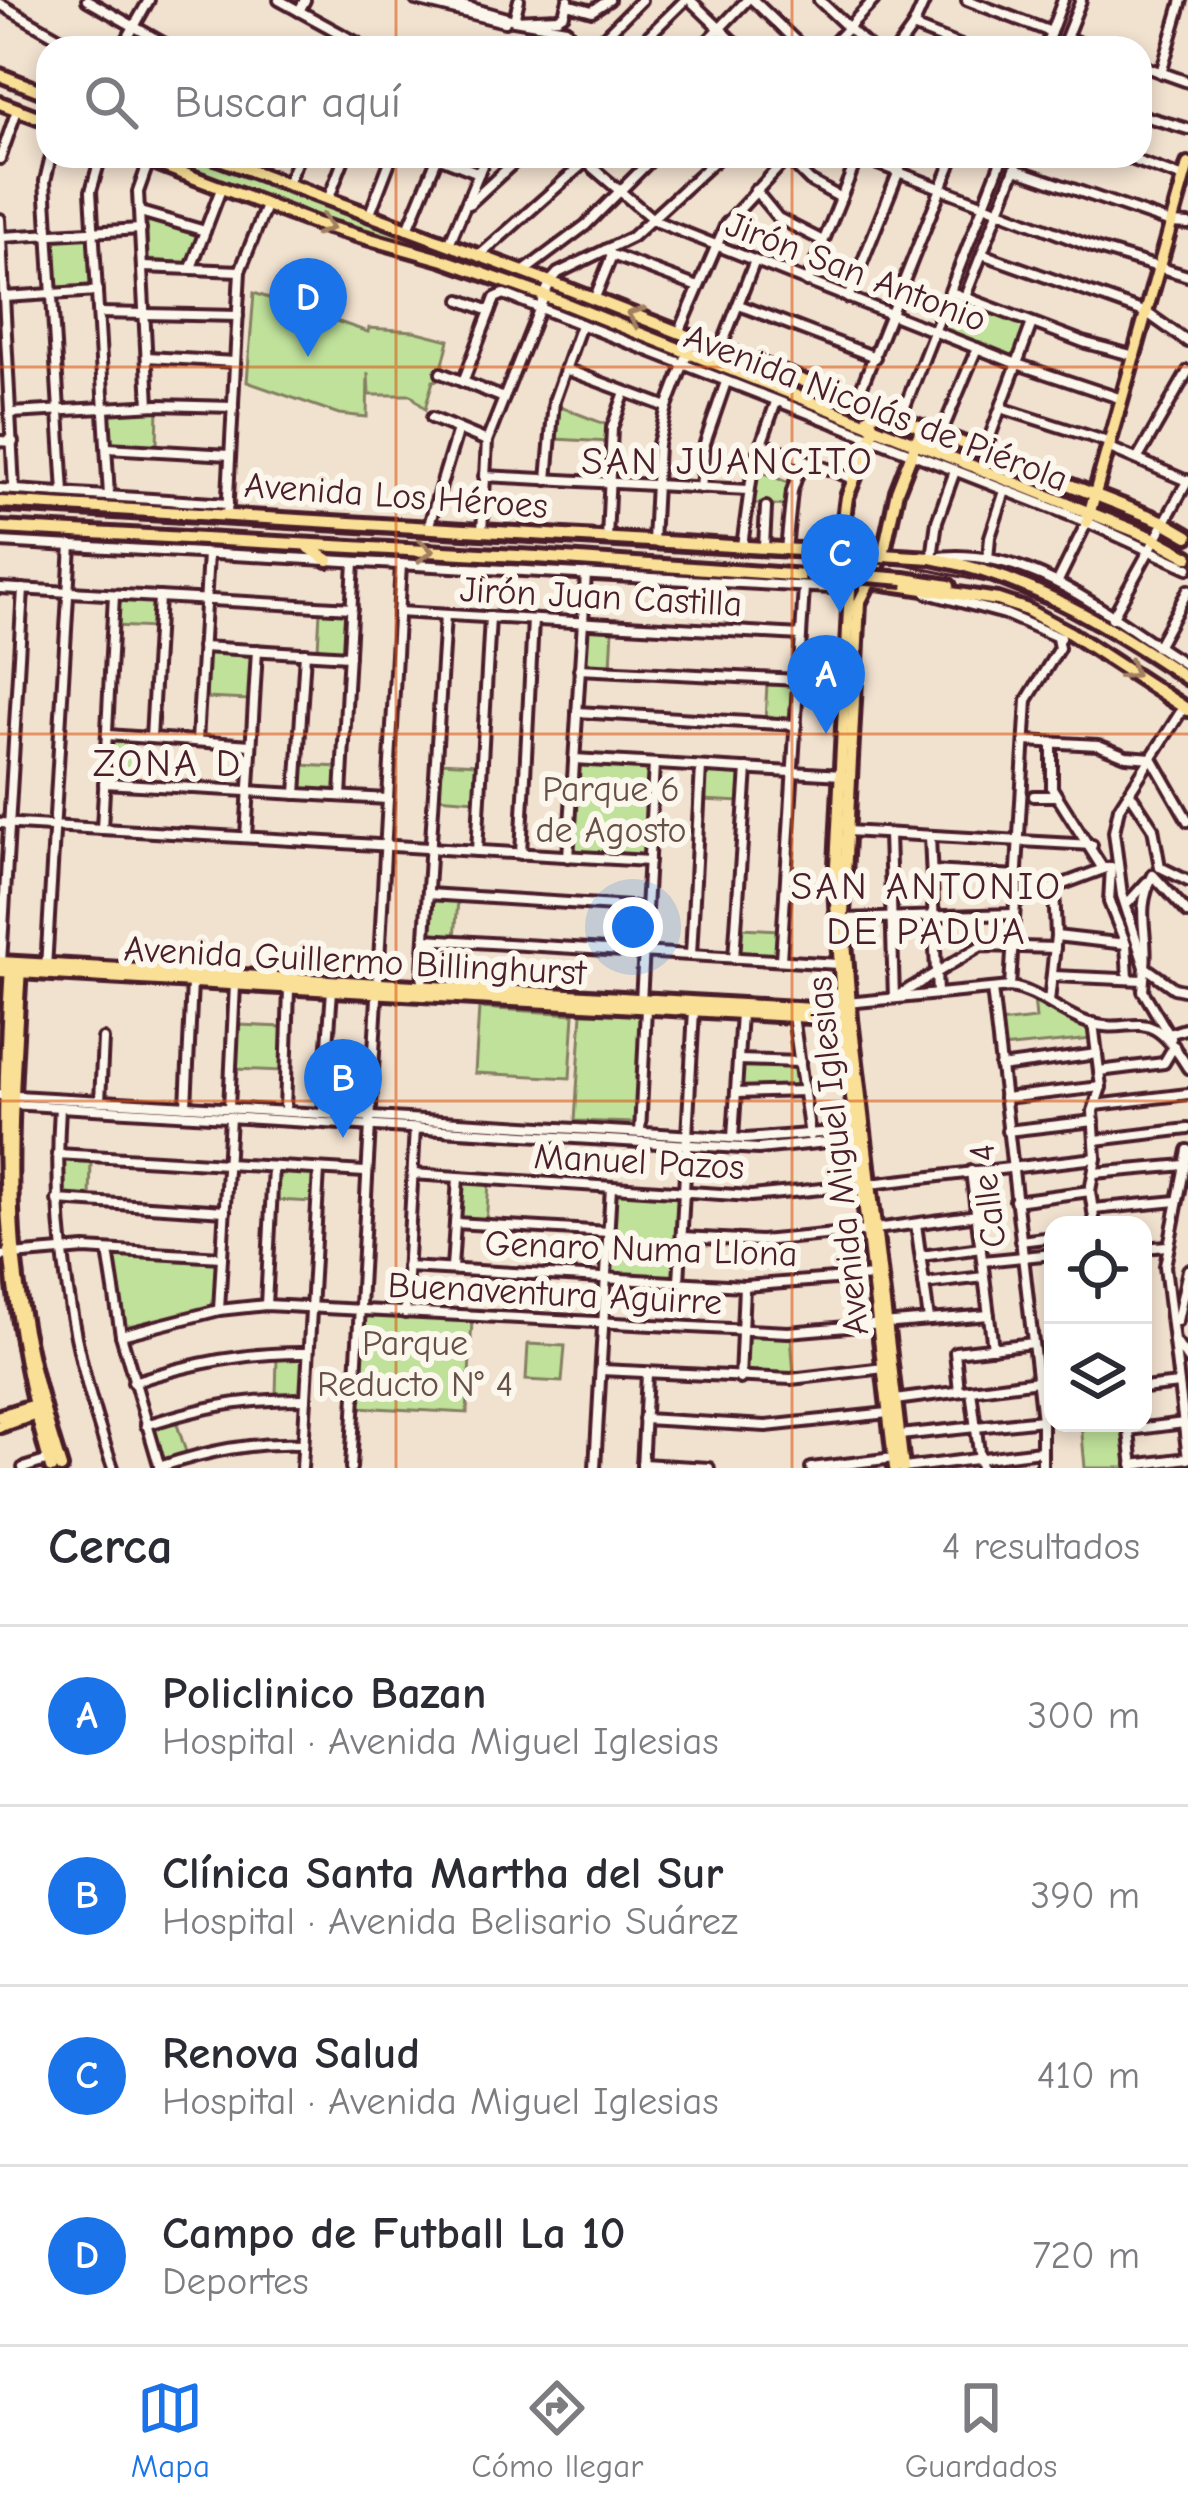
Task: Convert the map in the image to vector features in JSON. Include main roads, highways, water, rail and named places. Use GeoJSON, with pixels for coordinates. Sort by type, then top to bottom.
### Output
{"type":"FeatureCollection","features":[{"type":"Feature","properties":{"kind":"main road"},"geometry":{"type":"LineString","coordinates":[[0,76],[36,90]]}},
{"type":"Feature","properties":{"kind":"main road"},"geometry":{"type":"LineString","coordinates":[[0,103],[36,117]]}},
{"type":"Feature","properties":{"kind":"main road"},"geometry":{"type":"LineString","coordinates":[[1089,518],[1188,164]]}},
{"type":"Feature","properties":{"kind":"main road","name":"Avenida Nicolás de Piérola"},"geometry":{"type":"LineString","coordinates":[[169,168],[544,302],[1188,557]]}},
{"type":"Feature","properties":{"kind":"main road","name":"Avenida Nicolás de Piérola"},"geometry":{"type":"LineString","coordinates":[[243,168],[985,450],[1162,521],[1188,536]]}},
{"type":"Feature","properties":{"kind":"main road"},"geometry":{"type":"LineString","coordinates":[[849,419],[858,413],[856,401]]}},
{"type":"Feature","properties":{"kind":"main road","name":"Avenida Miguel Iglesias"},"geometry":{"type":"LineString","coordinates":[[881,411],[869,417],[872,434],[854,479],[843,526],[852,635],[835,886],[838,964],[899,1466]]}},
{"type":"Feature","properties":{"kind":"main road"},"geometry":{"type":"LineString","coordinates":[[904,420],[911,432],[909,447]]}},
{"type":"Feature","properties":{"kind":"main road"},"geometry":{"type":"LineString","coordinates":[[909,447],[922,427]]}},
{"type":"Feature","properties":{"kind":"main road","name":"Avenida Miguel Iglesias"},"geometry":{"type":"LineString","coordinates":[[852,635],[859,603],[881,555],[909,447]]}},
{"type":"Feature","properties":{"kind":"main road","name":"Avenida Los Héroes"},"geometry":{"type":"LineString","coordinates":[[0,502],[227,509],[482,532],[930,558],[1014,579],[1074,607],[1188,679]]}},
{"type":"Feature","properties":{"kind":"main road","name":"Avenida Los Héroes"},"geometry":{"type":"LineString","coordinates":[[0,528],[904,583],[920,591],[998,600],[1065,634],[1186,708]]}},
{"type":"Feature","properties":{"kind":"main road"},"geometry":{"type":"LineString","coordinates":[[305,545],[328,560]]}},
{"type":"Feature","properties":{"kind":"main road"},"geometry":{"type":"LineString","coordinates":[[786,550],[825,558],[823,578]]}},
{"type":"Feature","properties":{"kind":"main road"},"geometry":{"type":"LineString","coordinates":[[849,580],[851,561],[875,560],[881,555]]}},
{"type":"Feature","properties":{"kind":"main road"},"geometry":{"type":"LineString","coordinates":[[904,583],[902,564],[930,558]]}},
{"type":"Feature","properties":{"kind":"main road"},"geometry":{"type":"LineString","coordinates":[[586,574],[603,562]]}},
{"type":"Feature","properties":{"kind":"main road"},"geometry":{"type":"LineString","coordinates":[[658,565],[805,572],[998,600]]}},
{"type":"Feature","properties":{"kind":"main road"},"geometry":{"type":"LineString","coordinates":[[694,570],[704,581]]}},
{"type":"Feature","properties":{"kind":"main road"},"geometry":{"type":"LineString","coordinates":[[1156,646],[1164,662]]}},
{"type":"Feature","properties":{"kind":"main road","name":"Avenida Miguel Iglesias"},"geometry":{"type":"LineString","coordinates":[[845,775],[846,1011]]}},
{"type":"Feature","properties":{"kind":"main road"},"geometry":{"type":"LineString","coordinates":[[6,1256],[9,967]]}},
{"type":"Feature","properties":{"kind":"main road","name":"Avenida Guillermo Billinghurst"},"geometry":{"type":"LineString","coordinates":[[9,967],[643,1004],[846,1011]]}},
{"type":"Feature","properties":{"kind":"main road","name":"Avenida Guillermo Billinghurst"},"geometry":{"type":"LineString","coordinates":[[46,969],[290,989],[422,986],[793,1016],[846,1011]]}},
{"type":"Feature","properties":{"kind":"main road"},"geometry":{"type":"LineString","coordinates":[[6,1099],[1,1134],[6,1256],[50,1464]]}},
{"type":"Feature","properties":{"kind":"main road","name":"Avenida Miguel Iglesias"},"geometry":{"type":"LineString","coordinates":[[872,1230],[873,1276],[900,1435],[899,1466]]}},
{"type":"Feature","properties":{"kind":"main road"},"geometry":{"type":"LineString","coordinates":[[0,1416],[38,1409]]}},
{"type":"Feature","properties":{"kind":"main road"},"geometry":{"type":"LineString","coordinates":[[0,1426],[38,1409]]}},
{"type":"Feature","properties":{"kind":"main road"},"geometry":{"type":"LineString","coordinates":[[38,1409],[61,1468]]}},
{"type":"Feature","properties":{"kind":"railway"},"geometry":{"type":"LineString","coordinates":[[0,513],[905,565],[991,583],[1071,615]]}},
{"type":"Feature","properties":{"kind":"place","name":"Campo de Futball La 10"},"geometry":{"type":"Point","coordinates":[308,357]}},
{"type":"Feature","properties":{"kind":"place","name":"Renova Salud"},"geometry":{"type":"Point","coordinates":[840,613]}},
{"type":"Feature","properties":{"kind":"place","name":"Policlinico Bazan"},"geometry":{"type":"Point","coordinates":[826,734]}},
{"type":"Feature","properties":{"kind":"place","name":"Clínica Santa Martha del Sur"},"geometry":{"type":"Point","coordinates":[343,1138]}},
{"type":"Feature","properties":{"kind":"district","name":"SAN JUANCITO"},"geometry":{"type":"Point","coordinates":[728,461]}},
{"type":"Feature","properties":{"kind":"district","name":"ZONA D"},"geometry":{"type":"Point","coordinates":[168,763]}},
{"type":"Feature","properties":{"kind":"district","name":"SAN ANTONIO DE PADUA"},"geometry":{"type":"Point","coordinates":[927,908]}},
{"type":"Feature","properties":{"kind":"park label","name":"Parque 6 de Agosto"},"geometry":{"type":"Point","coordinates":[611,810]}},
{"type":"Feature","properties":{"kind":"park label","name":"Parque Reducto N° 4"},"geometry":{"type":"Point","coordinates":[415,1364]}}]}
